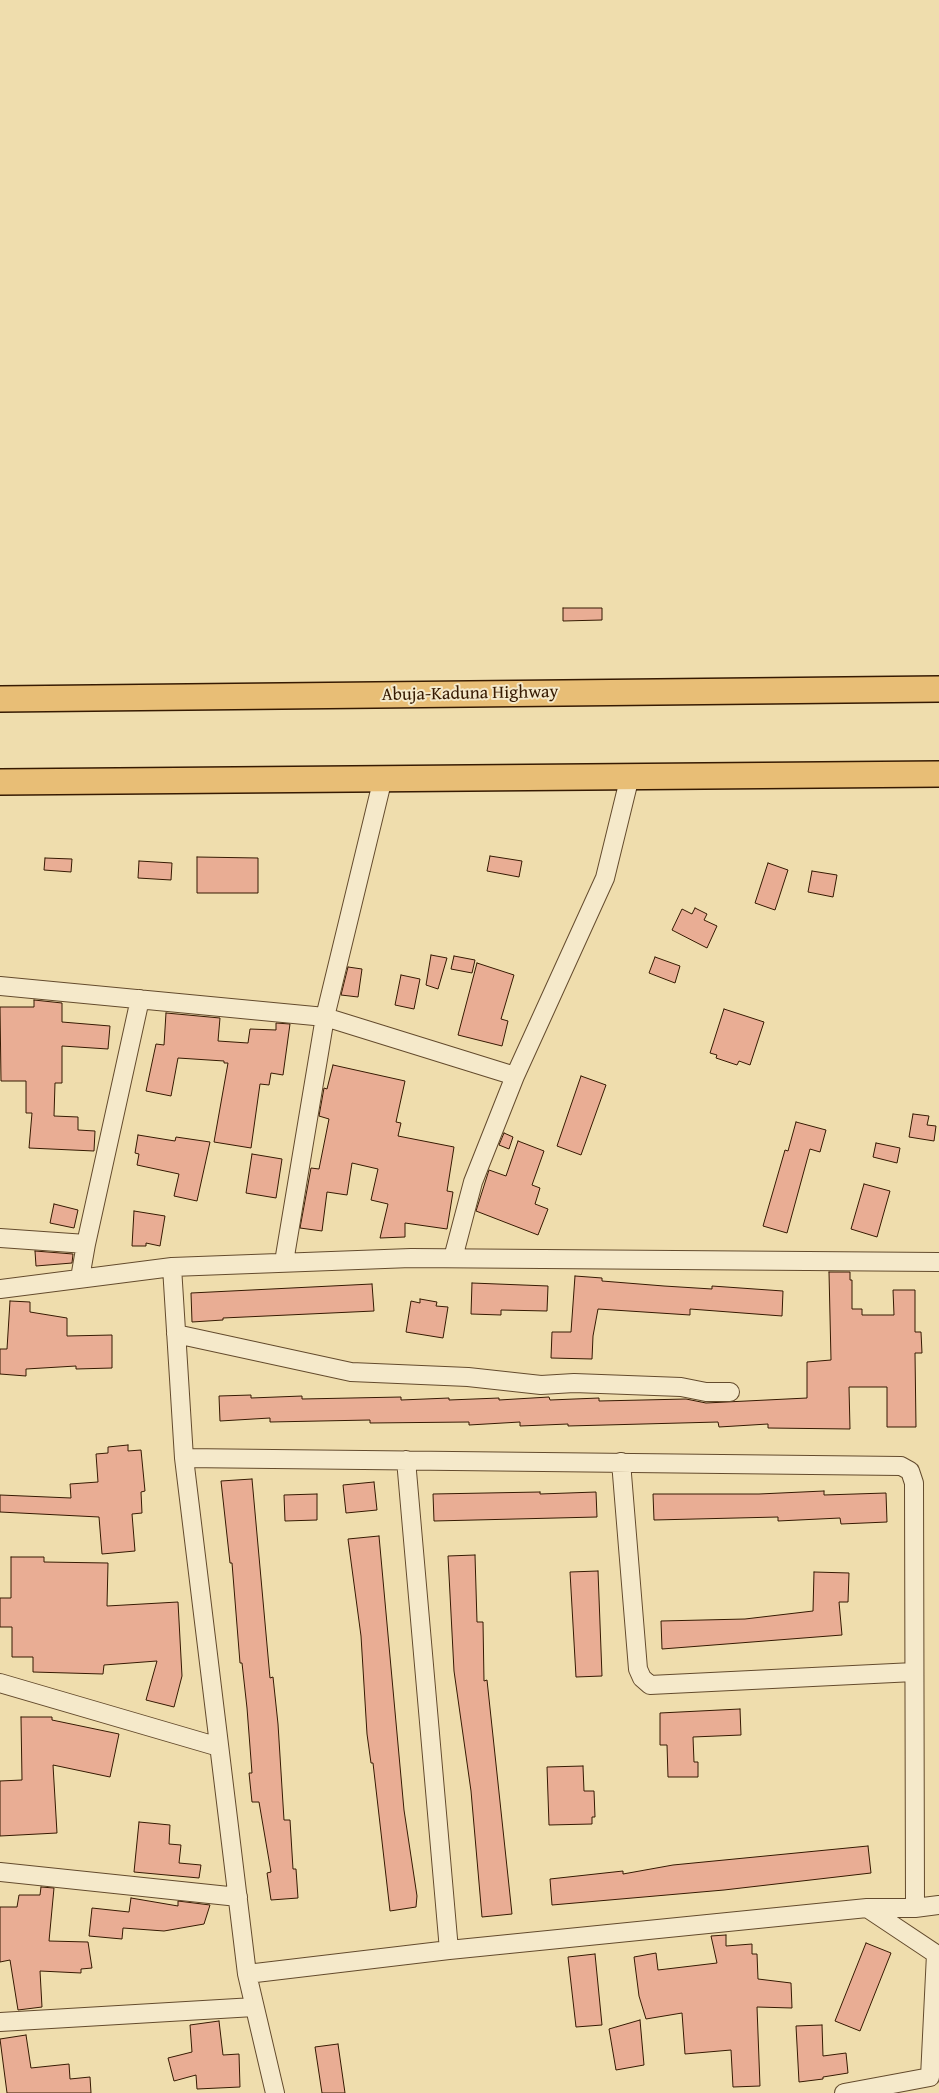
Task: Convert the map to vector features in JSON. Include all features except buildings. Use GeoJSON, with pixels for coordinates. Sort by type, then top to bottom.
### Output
{"type":"FeatureCollection","features":[{"type":"Feature","properties":{"kind":"highway","name":"Abuja-Kaduna Highway"},"geometry":{"type":"LineString","coordinates":[[0,699],[939,689]]}},
{"type":"Feature","properties":{"kind":"highway"},"geometry":{"type":"LineString","coordinates":[[0,782],[939,774]]}},
{"type":"Feature","properties":{"kind":"street"},"geometry":{"type":"LineString","coordinates":[[453,1258],[472,1182],[515,1076],[605,878],[630,776]]}},
{"type":"Feature","properties":{"kind":"street"},"geometry":{"type":"LineString","coordinates":[[284,1262],[325,1017],[383,778]]}},
{"type":"Feature","properties":{"kind":"street"},"geometry":{"type":"LineString","coordinates":[[0,986],[325,1017],[515,1076]]}},
{"type":"Feature","properties":{"kind":"street"},"geometry":{"type":"LineString","coordinates":[[80,1278],[140,999]]}},
{"type":"Feature","properties":{"kind":"street"},"geometry":{"type":"LineString","coordinates":[[0,1238],[86,1244]]}},
{"type":"Feature","properties":{"kind":"street"},"geometry":{"type":"LineString","coordinates":[[0,1289],[172,1266],[284,1262],[453,1258],[939,1262]]}},
{"type":"Feature","properties":{"kind":"street"},"geometry":{"type":"LineString","coordinates":[[172,1266],[184,1458],[247,1974],[275,2093]]}},
{"type":"Feature","properties":{"kind":"street"},"geometry":{"type":"LineString","coordinates":[[176,1334],[352,1372],[468,1378],[541,1385],[574,1383],[681,1387],[706,1392],[730,1392]]}},
{"type":"Feature","properties":{"kind":"street"},"geometry":{"type":"LineString","coordinates":[[184,1458],[902,1466],[910,1471],[914,1483],[915,1908]]}},
{"type":"Feature","properties":{"kind":"street"},"geometry":{"type":"LineString","coordinates":[[406,1460],[450,1950]]}},
{"type":"Feature","properties":{"kind":"street"},"geometry":{"type":"LineString","coordinates":[[621,1462],[638,1669],[642,1678],[650,1685],[914,1672]]}},
{"type":"Feature","properties":{"kind":"street"},"geometry":{"type":"LineString","coordinates":[[0,1683],[219,1747]]}},
{"type":"Feature","properties":{"kind":"street"},"geometry":{"type":"LineString","coordinates":[[0,1872],[238,1897]]}},
{"type":"Feature","properties":{"kind":"street"},"geometry":{"type":"LineString","coordinates":[[247,1974],[450,1950],[867,1908],[915,1908],[939,1905]]}},
{"type":"Feature","properties":{"kind":"street"},"geometry":{"type":"LineString","coordinates":[[844,2093],[930,2077],[936,1954],[867,1908]]}},
{"type":"Feature","properties":{"kind":"street"},"geometry":{"type":"LineString","coordinates":[[0,2022],[254,2007]]}}]}
